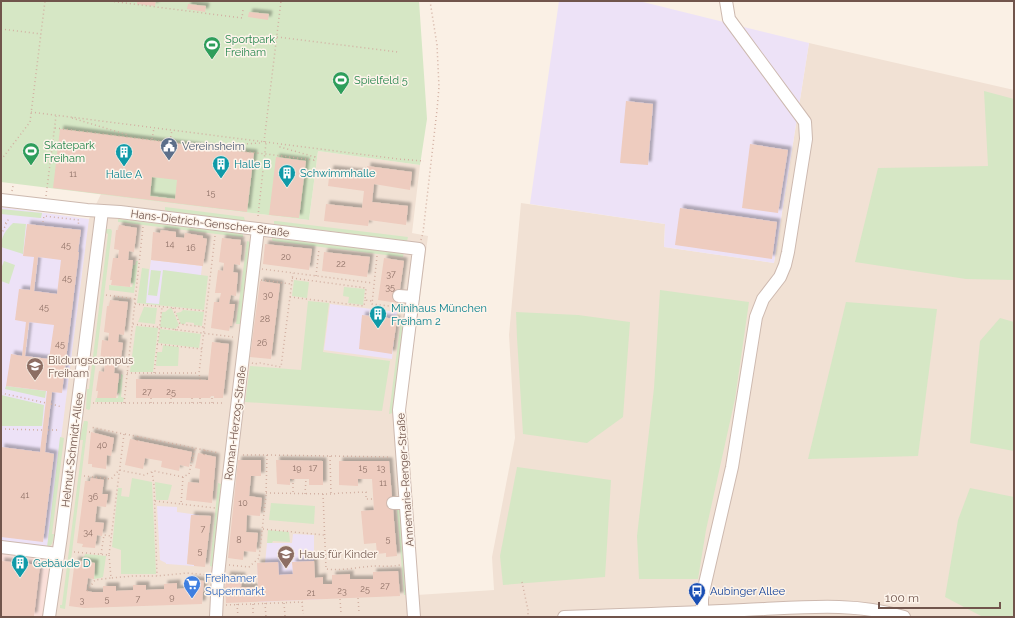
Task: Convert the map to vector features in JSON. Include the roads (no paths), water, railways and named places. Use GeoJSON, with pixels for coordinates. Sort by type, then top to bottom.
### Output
{"type":"FeatureCollection","features":[{"type":"Feature","properties":{"kind":"street"},"geometry":{"type":"LineString","coordinates":[[702,611],[704,588],[733,461],[756,317],[763,299],[780,277],[785,265],[806,139],[805,122],[729,19],[726,1]]}},
{"type":"Feature","properties":{"kind":"street","name":"Hans-Dietrich-Genscher-Straße"},"geometry":{"type":"LineString","coordinates":[[1,200],[73,209],[120,212],[419,249]]}},
{"type":"Feature","properties":{"kind":"street","name":"Helmut-Schmidt-Allee"},"geometry":{"type":"LineString","coordinates":[[49,617],[102,211]]}},
{"type":"Feature","properties":{"kind":"street","name":"Roman-Herzog-Straße"},"geometry":{"type":"LineString","coordinates":[[216,617],[225,509],[258,229]]}},
{"type":"Feature","properties":{"kind":"street","name":"Annemarie-Renger-Straße"},"geometry":{"type":"LineString","coordinates":[[414,617],[399,410],[419,249]]}},
{"type":"Feature","properties":{"kind":"street"},"geometry":{"type":"LineString","coordinates":[[400,301],[413,297]]}},
{"type":"Feature","properties":{"kind":"street"},"geometry":{"type":"LineString","coordinates":[[393,504],[406,503]]}},
{"type":"Feature","properties":{"kind":"street"},"geometry":{"type":"LineString","coordinates":[[1,547],[58,554]]}},
{"type":"Feature","properties":{"kind":"street"},"geometry":{"type":"LineString","coordinates":[[564,617],[822,606],[856,607],[901,616]]}},
{"type":"Feature","properties":{"kind":"place","name":"Sportpark Freiham"},"geometry":{"type":"Point","coordinates":[212,60]}},
{"type":"Feature","properties":{"kind":"place","name":"Spielfeld 5"},"geometry":{"type":"Point","coordinates":[341,95]}},
{"type":"Feature","properties":{"kind":"place","name":"Vereinsheim"},"geometry":{"type":"Point","coordinates":[169,161]}},
{"type":"Feature","properties":{"kind":"place","name":"Skatepark Freiham"},"geometry":{"type":"Point","coordinates":[31,166]}},
{"type":"Feature","properties":{"kind":"place","name":"Halle A"},"geometry":{"type":"Point","coordinates":[124,167]}},
{"type":"Feature","properties":{"kind":"place","name":"Halle B"},"geometry":{"type":"Point","coordinates":[221,179]}},
{"type":"Feature","properties":{"kind":"place","name":"Schwimmhalle"},"geometry":{"type":"Point","coordinates":[287,188]}},
{"type":"Feature","properties":{"kind":"place","name":"Minihaus München Freiham 2"},"geometry":{"type":"Point","coordinates":[378,329]}},
{"type":"Feature","properties":{"kind":"place","name":"Bildungscampus Freiham"},"geometry":{"type":"Point","coordinates":[35,381]}},
{"type":"Feature","properties":{"kind":"place","name":"Haus für Kinder"},"geometry":{"type":"Point","coordinates":[286,569]}},
{"type":"Feature","properties":{"kind":"place","name":"Gebäude D"},"geometry":{"type":"Point","coordinates":[20,578]}},
{"type":"Feature","properties":{"kind":"place","name":"Freihamer Supermarkt"},"geometry":{"type":"Point","coordinates":[192,599]}},
{"type":"Feature","properties":{"kind":"place","name":"Aubinger Allee"},"geometry":{"type":"Point","coordinates":[697,606]}}]}
